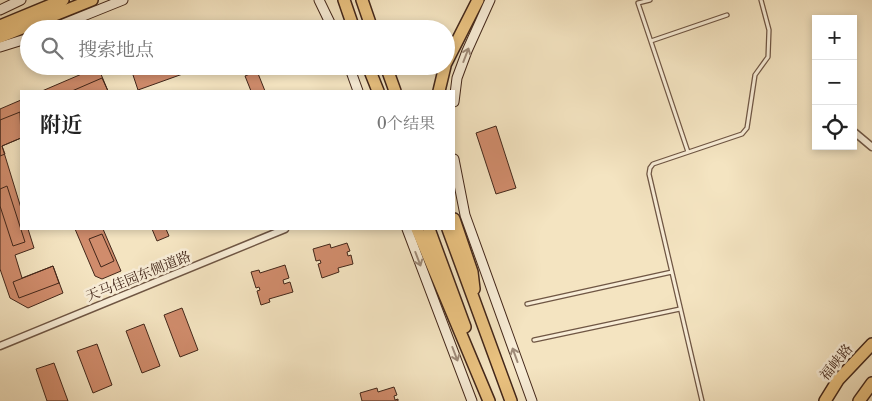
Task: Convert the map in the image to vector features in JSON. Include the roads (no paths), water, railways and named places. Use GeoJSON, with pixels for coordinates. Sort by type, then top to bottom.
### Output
{"type":"FeatureCollection","features":[{"type":"Feature","properties":{"kind":"highway"},"geometry":{"type":"LineString","coordinates":[[36,20],[63,0]]}},
{"type":"Feature","properties":{"kind":"highway"},"geometry":{"type":"LineString","coordinates":[[43,20],[92,0]]}},
{"type":"Feature","properties":{"kind":"highway"},"geometry":{"type":"LineString","coordinates":[[344,0],[351,20]]}},
{"type":"Feature","properties":{"kind":"highway"},"geometry":{"type":"LineString","coordinates":[[362,0],[369,20]]}},
{"type":"Feature","properties":{"kind":"highway"},"geometry":{"type":"LineString","coordinates":[[455,45],[478,0]]}},
{"type":"Feature","properties":{"kind":"highway"},"geometry":{"type":"LineString","coordinates":[[0,26],[20,27]]}},
{"type":"Feature","properties":{"kind":"highway"},"geometry":{"type":"LineString","coordinates":[[0,37],[20,29]]}},
{"type":"Feature","properties":{"kind":"highway"},"geometry":{"type":"LineString","coordinates":[[372,75],[378,90]]}},
{"type":"Feature","properties":{"kind":"highway"},"geometry":{"type":"LineString","coordinates":[[389,75],[395,90]]}},
{"type":"Feature","properties":{"kind":"highway"},"geometry":{"type":"LineString","coordinates":[[440,90],[443,75]]}},
{"type":"Feature","properties":{"kind":"highway"},"geometry":{"type":"LineString","coordinates":[[455,223],[476,303],[511,401]]}},
{"type":"Feature","properties":{"kind":"highway"},"geometry":{"type":"LineString","coordinates":[[417,230],[489,401]]}},
{"type":"Feature","properties":{"kind":"highway"},"geometry":{"type":"LineString","coordinates":[[429,230],[493,401]]}},
{"type":"Feature","properties":{"kind":"highway"},"geometry":{"type":"LineString","coordinates":[[448,230],[468,274]]}},
{"type":"Feature","properties":{"kind":"highway","name":"福峡路"},"geometry":{"type":"LineString","coordinates":[[825,401],[838,380],[872,344]]}},
{"type":"Feature","properties":{"kind":"highway"},"geometry":{"type":"LineString","coordinates":[[859,401],[872,383]]}},
{"type":"Feature","properties":{"kind":"main road"},"geometry":{"type":"LineString","coordinates":[[0,10],[21,0]]}},
{"type":"Feature","properties":{"kind":"main road"},"geometry":{"type":"LineString","coordinates":[[73,20],[122,0]]}},
{"type":"Feature","properties":{"kind":"main road"},"geometry":{"type":"LineString","coordinates":[[319,0],[329,20]]}},
{"type":"Feature","properties":{"kind":"main road"},"geometry":{"type":"LineString","coordinates":[[325,0],[331,20]]}},
{"type":"Feature","properties":{"kind":"main road"},"geometry":{"type":"LineString","coordinates":[[455,94],[457,78],[467,51],[490,0]]}},
{"type":"Feature","properties":{"kind":"main road"},"geometry":{"type":"LineString","coordinates":[[0,47],[20,32]]}},
{"type":"Feature","properties":{"kind":"main road"},"geometry":{"type":"LineString","coordinates":[[352,75],[358,90]]}},
{"type":"Feature","properties":{"kind":"main road"},"geometry":{"type":"LineString","coordinates":[[455,164],[465,215],[532,401]]}},
{"type":"Feature","properties":{"kind":"main road"},"geometry":{"type":"LineString","coordinates":[[455,195],[470,230]]}},
{"type":"Feature","properties":{"kind":"main road"},"geometry":{"type":"LineString","coordinates":[[407,230],[472,401]]}},
{"type":"Feature","properties":{"kind":"street"},"geometry":{"type":"LineString","coordinates":[[857,135],[872,148]]}},
{"type":"Feature","properties":{"kind":"street","name":"天马佳园东侧道路"},"geometry":{"type":"LineString","coordinates":[[0,346],[283,230]]}},
{"type":"Feature","properties":{"kind":"lane"},"geometry":{"type":"LineString","coordinates":[[650,0],[638,2],[688,152]]}},
{"type":"Feature","properties":{"kind":"lane"},"geometry":{"type":"LineString","coordinates":[[702,401],[650,168],[654,164],[742,134],[747,128],[755,75],[768,57],[769,30],[762,0]]}},
{"type":"Feature","properties":{"kind":"lane"},"geometry":{"type":"LineString","coordinates":[[651,41],[727,15]]}},
{"type":"Feature","properties":{"kind":"lane"},"geometry":{"type":"LineString","coordinates":[[527,304],[672,272]]}},
{"type":"Feature","properties":{"kind":"lane"},"geometry":{"type":"LineString","coordinates":[[534,340],[680,309]]}}]}
